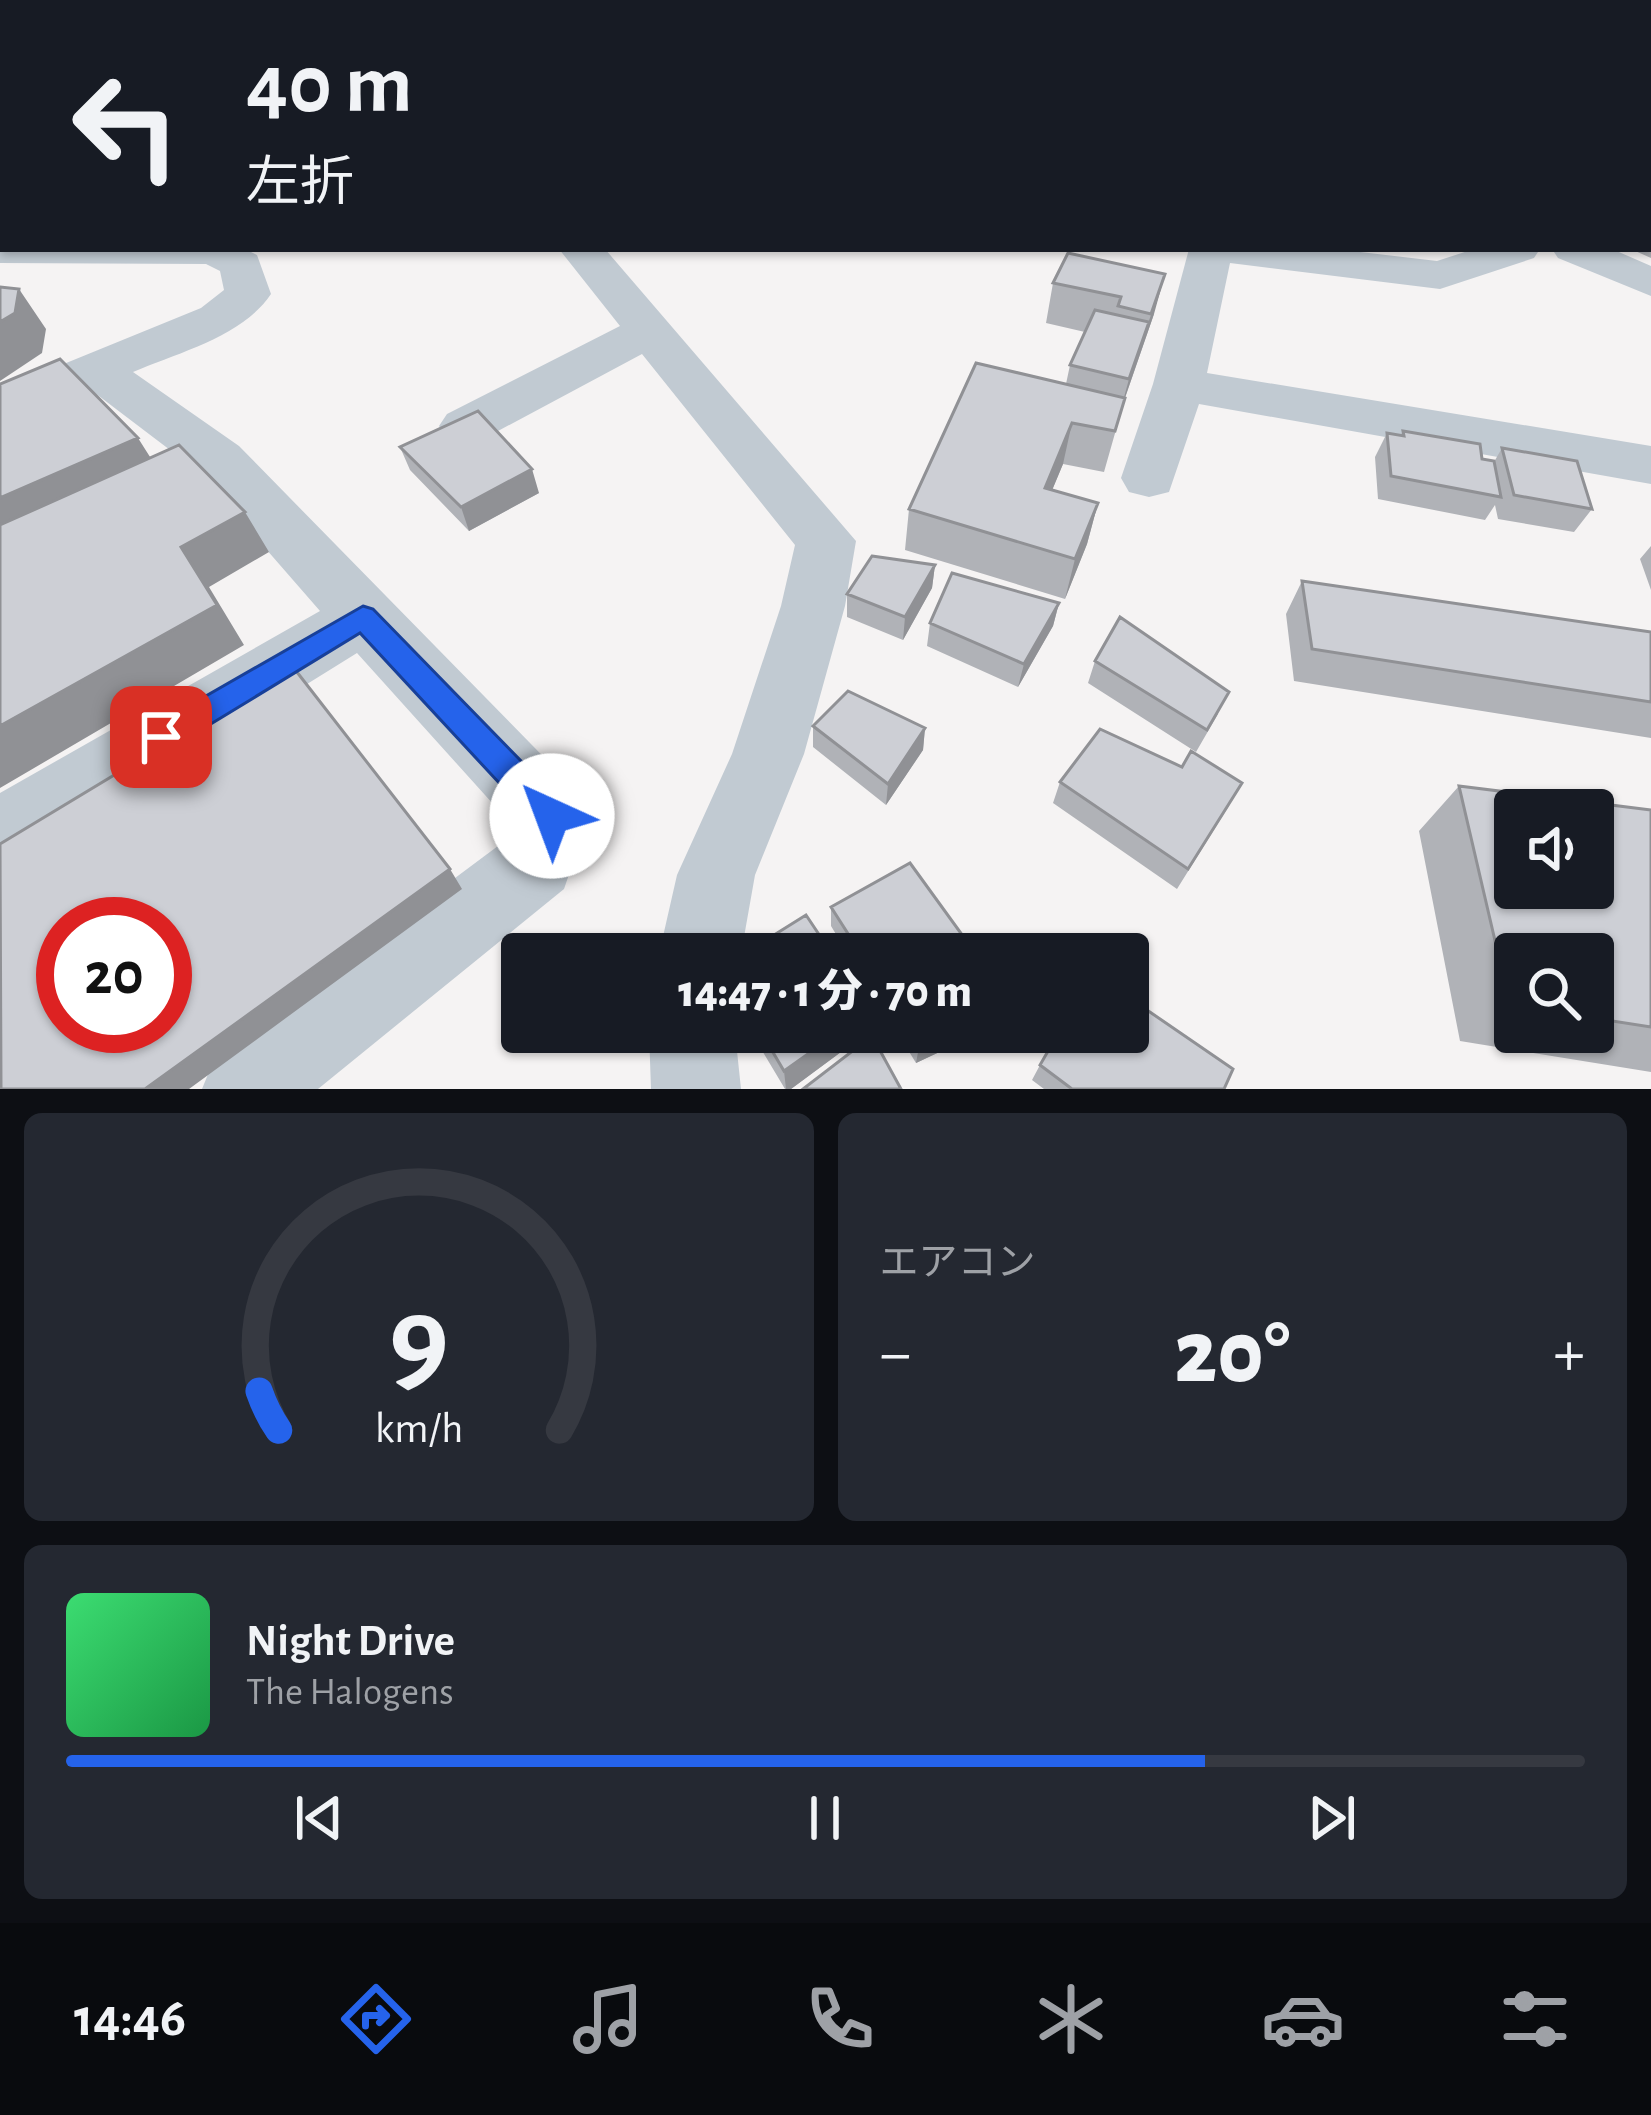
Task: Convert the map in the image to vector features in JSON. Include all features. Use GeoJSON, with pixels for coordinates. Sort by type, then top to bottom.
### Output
{"type":"FeatureCollection","features":[{"type":"Feature","properties":{"kind":"street"},"geometry":{"type":"LineString","coordinates":[[0,410],[218,317],[248,294],[241,264],[215,252]]}},
{"type":"Feature","properties":{"kind":"street"},"geometry":{"type":"LineString","coordinates":[[583,252],[826,541],[813,606],[769,754],[716,875],[704,933]]}},
{"type":"Feature","properties":{"kind":"street"},"geometry":{"type":"LineString","coordinates":[[1149,478],[1179,385],[1209,252]]}},
{"type":"Feature","properties":{"kind":"street"},"geometry":{"type":"LineString","coordinates":[[1249,252],[1440,275],[1509,252]]}},
{"type":"Feature","properties":{"kind":"street"},"geometry":{"type":"LineString","coordinates":[[1581,252],[1651,282]]}},
{"type":"Feature","properties":{"kind":"street"},"geometry":{"type":"LineString","coordinates":[[466,426],[647,331]]}},
{"type":"Feature","properties":{"kind":"street"},"geometry":{"type":"LineString","coordinates":[[95,369],[219,458],[552,816],[537,863],[247,1089]]}},
{"type":"Feature","properties":{"kind":"street"},"geometry":{"type":"LineString","coordinates":[[1179,385],[1651,465]]}},
{"type":"Feature","properties":{"kind":"street"},"geometry":{"type":"LineString","coordinates":[[0,833],[363,617]]}},
{"type":"Feature","properties":{"kind":"street"},"geometry":{"type":"LineString","coordinates":[[693,1053],[696,1089]]}},
{"type":"Feature","properties":{"kind":"building"},"geometry":{"type":"Polygon","coordinates":[[[1068,253],[1165,274],[1151,314],[1118,306],[1121,297],[1053,283],[1068,253]]]}},
{"type":"Feature","properties":{"kind":"building"},"geometry":{"type":"Polygon","coordinates":[[[0,287],[19,289],[15,313],[0,322],[0,287]]]}},
{"type":"Feature","properties":{"kind":"building"},"geometry":{"type":"Polygon","coordinates":[[[1095,310],[1149,322],[1129,379],[1070,365],[1095,310]]]}},
{"type":"Feature","properties":{"kind":"building"},"geometry":{"type":"Polygon","coordinates":[[[60,359],[138,438],[0,498],[0,384],[60,359]]]}},
{"type":"Feature","properties":{"kind":"building"},"geometry":{"type":"Polygon","coordinates":[[[976,363],[1125,398],[1115,431],[1072,423],[1045,488],[1098,503],[1075,559],[909,509],[976,363]]]}},
{"type":"Feature","properties":{"kind":"building"},"geometry":{"type":"Polygon","coordinates":[[[478,411],[532,469],[461,507],[400,447],[478,411]]]}},
{"type":"Feature","properties":{"kind":"building"},"geometry":{"type":"Polygon","coordinates":[[[1403,431],[1480,444],[1482,459],[1494,461],[1501,497],[1391,476],[1387,433],[1404,436],[1403,431]]]}},
{"type":"Feature","properties":{"kind":"building"},"geometry":{"type":"Polygon","coordinates":[[[179,445],[245,512],[181,547],[217,605],[0,726],[0,525],[179,445]]]}},
{"type":"Feature","properties":{"kind":"building"},"geometry":{"type":"Polygon","coordinates":[[[1502,448],[1577,461],[1592,509],[1514,495],[1502,448]]]}},
{"type":"Feature","properties":{"kind":"building"},"geometry":{"type":"Polygon","coordinates":[[[872,556],[935,565],[905,617],[847,594],[872,556]]]}},
{"type":"Feature","properties":{"kind":"building"},"geometry":{"type":"Polygon","coordinates":[[[952,573],[1059,603],[1024,664],[930,623],[952,573]]]}},
{"type":"Feature","properties":{"kind":"building"},"geometry":{"type":"Polygon","coordinates":[[[1302,581],[1651,632],[1651,702],[1312,649],[1302,581]]]}},
{"type":"Feature","properties":{"kind":"building"},"geometry":{"type":"Polygon","coordinates":[[[1120,617],[1229,692],[1207,730],[1095,661],[1120,617]]]}},
{"type":"Feature","properties":{"kind":"building"},"geometry":{"type":"Polygon","coordinates":[[[293,667],[450,869],[145,1089],[1,1089],[0,844],[293,667]]]}},
{"type":"Feature","properties":{"kind":"building"},"geometry":{"type":"Polygon","coordinates":[[[848,691],[925,728],[888,784],[813,726],[848,691]]]}},
{"type":"Feature","properties":{"kind":"building"},"geometry":{"type":"Polygon","coordinates":[[[1100,729],[1182,767],[1191,751],[1242,783],[1188,869],[1060,782],[1100,729]]]}},
{"type":"Feature","properties":{"kind":"building"},"geometry":{"type":"Polygon","coordinates":[[[1459,786],[1494,790],[1494,909],[1614,909],[1614,805],[1651,810],[1651,1027],[1614,1021],[1614,933],[1494,936],[1459,786]]]}},
{"type":"Feature","properties":{"kind":"building"},"geometry":{"type":"Polygon","coordinates":[[[910,863],[961,933],[848,933],[831,907],[910,863]]]}},
{"type":"Feature","properties":{"kind":"building"},"geometry":{"type":"Polygon","coordinates":[[[806,915],[818,933],[777,933],[806,915]]]}},
{"type":"Feature","properties":{"kind":"building"},"geometry":{"type":"Polygon","coordinates":[[[1149,1011],[1233,1069],[1224,1089],[1072,1089],[1040,1065],[1047,1053],[1149,1053],[1149,1011]]]}},
{"type":"Feature","properties":{"kind":"building"},"geometry":{"type":"Polygon","coordinates":[[[773,1053],[809,1053],[784,1071],[773,1053]]]}},
{"type":"Feature","properties":{"kind":"building"},"geometry":{"type":"Polygon","coordinates":[[[850,1053],[881,1053],[901,1089],[803,1089],[850,1053]]]}},
{"type":"Feature","properties":{"kind":"route"},"geometry":{"type":"LineString","coordinates":[[161,737],[363,617],[552,816]]}}]}
